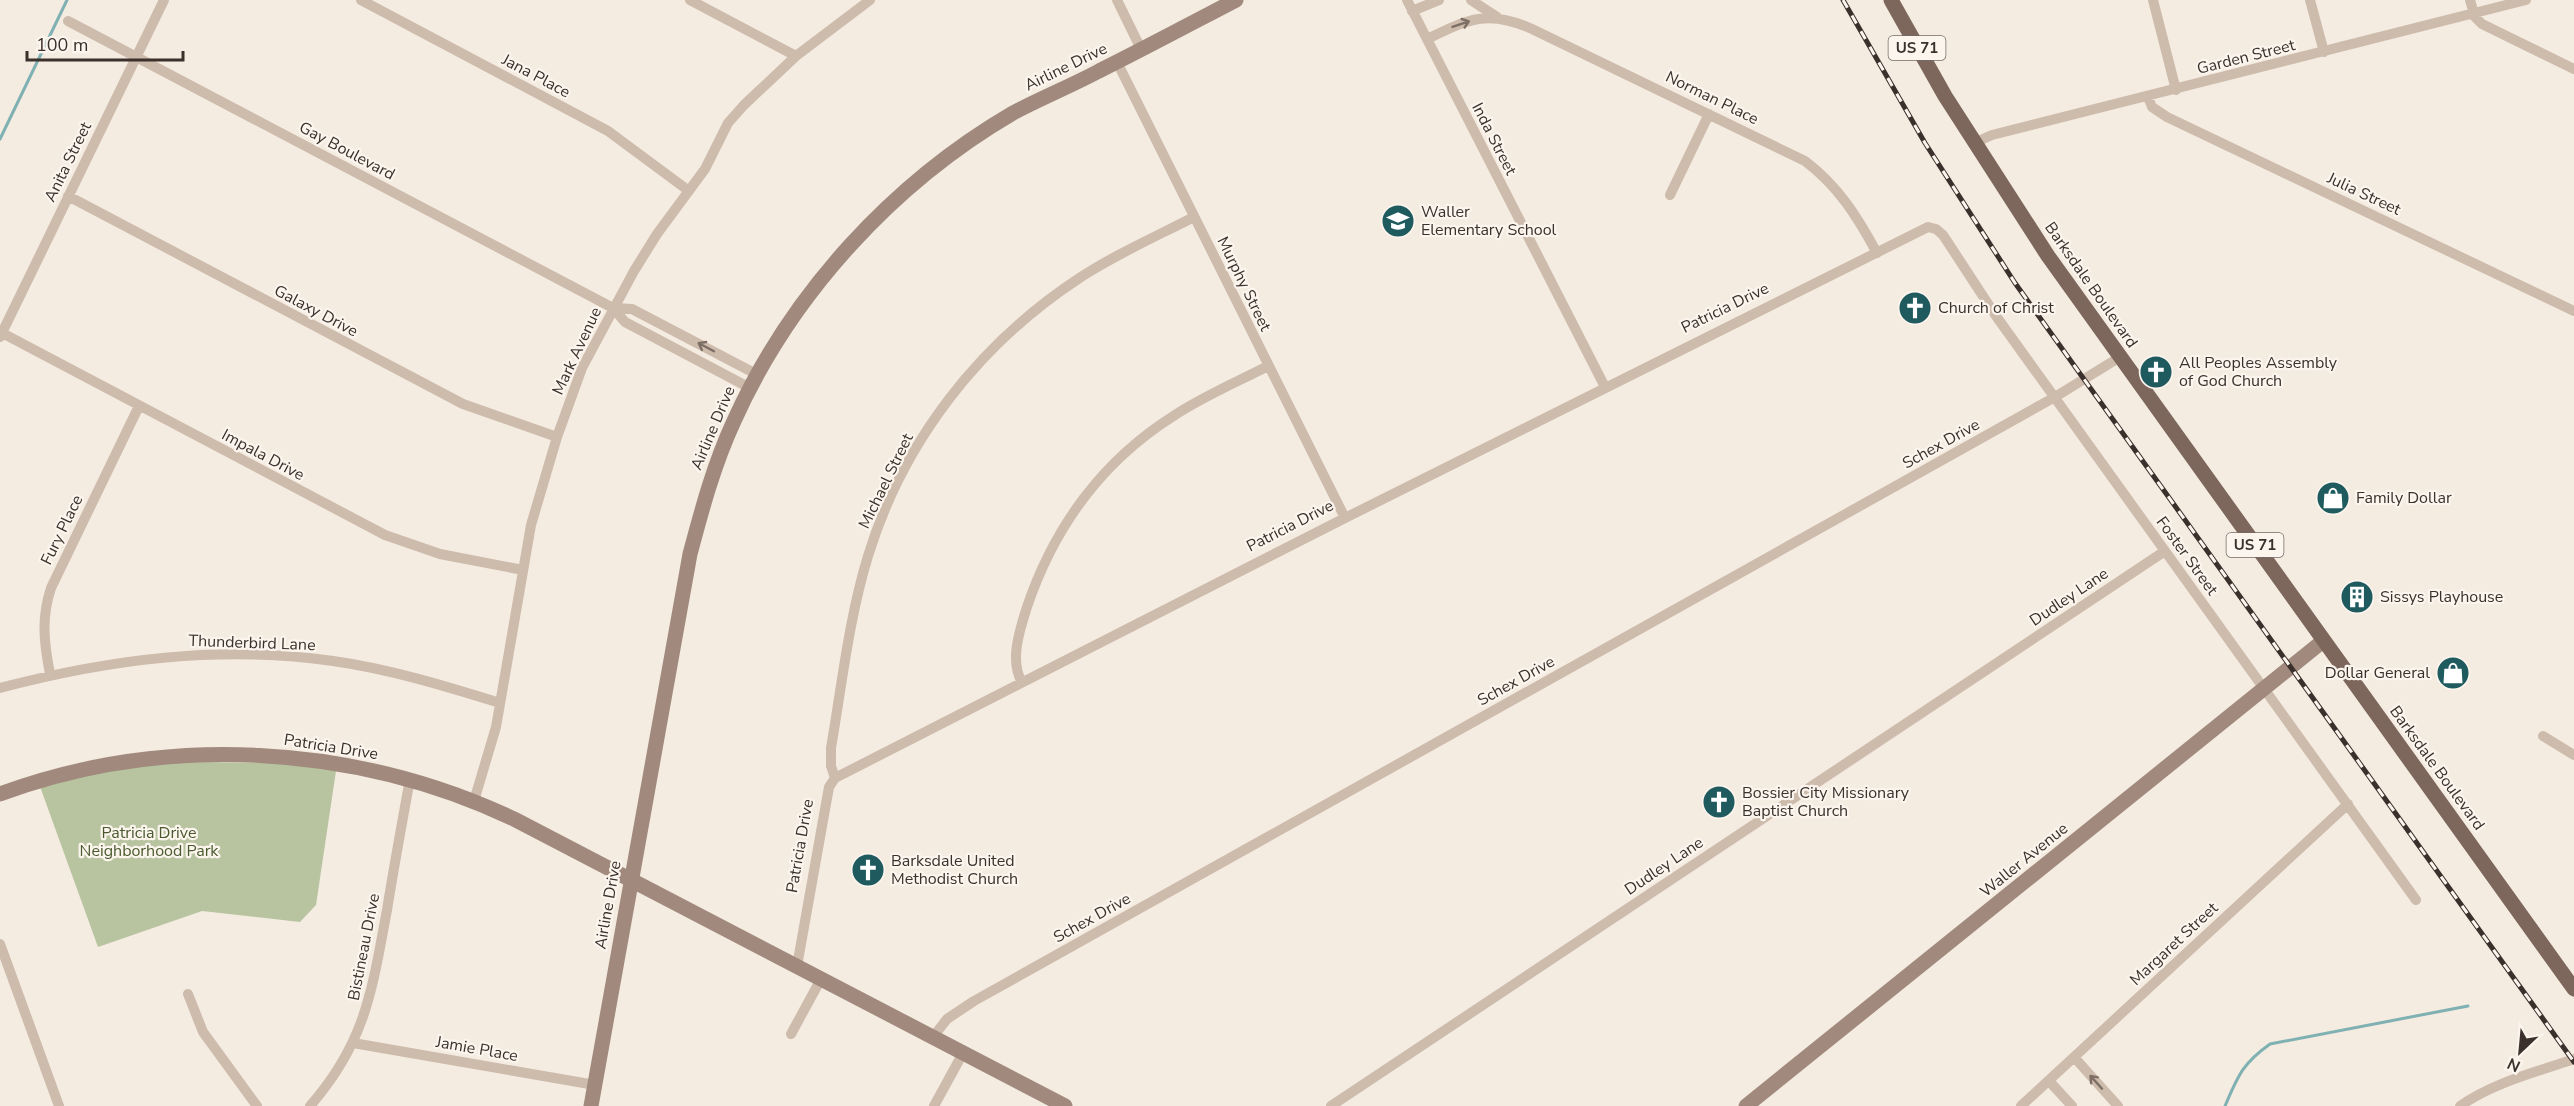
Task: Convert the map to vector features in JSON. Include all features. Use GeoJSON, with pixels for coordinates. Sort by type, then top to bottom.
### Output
{"type":"FeatureCollection","features":[{"type":"Feature","properties":{"kind":"main road","name":"Barksdale Boulevard"},"geometry":{"type":"LineString","coordinates":[[1891,0],[1916,47],[1974,143],[2048,256],[2574,989]]}},
{"type":"Feature","properties":{"kind":"street","name":"Anita Street"},"geometry":{"type":"LineString","coordinates":[[1,335],[164,0]]}},
{"type":"Feature","properties":{"kind":"street","name":"Jana Place"},"geometry":{"type":"LineString","coordinates":[[361,0],[608,131],[689,191]]}},
{"type":"Feature","properties":{"kind":"street"},"geometry":{"type":"LineString","coordinates":[[690,0],[796,56]]}},
{"type":"Feature","properties":{"kind":"street","name":"Mark Avenue"},"geometry":{"type":"LineString","coordinates":[[474,801],[492,744],[531,525],[556,437],[582,368],[645,253],[705,170],[731,118],[796,56],[870,0]]}},
{"type":"Feature","properties":{"kind":"street"},"geometry":{"type":"LineString","coordinates":[[1117,0],[1141,49]]}},
{"type":"Feature","properties":{"kind":"street","name":"Airline Drive"},"geometry":{"type":"LineString","coordinates":[[591,1106],[690,554],[714,472],[754,381],[801,305],[824,276],[849,247],[903,194],[935,167],[1014,113],[1236,0]]}},
{"type":"Feature","properties":{"kind":"street","name":"Inda Street"},"geometry":{"type":"LineString","coordinates":[[1407,0],[1605,387]]}},
{"type":"Feature","properties":{"kind":"street"},"geometry":{"type":"LineString","coordinates":[[1412,11],[1439,0]]}},
{"type":"Feature","properties":{"kind":"street","name":"Norman Place"},"geometry":{"type":"LineString","coordinates":[[1471,0],[1497,16],[1532,29],[1794,154],[1825,177],[1841,193],[1877,252]]}},
{"type":"Feature","properties":{"kind":"street"},"geometry":{"type":"LineString","coordinates":[[2152,0],[2176,90]]}},
{"type":"Feature","properties":{"kind":"street"},"geometry":{"type":"LineString","coordinates":[[2310,0],[2324,52]]}},
{"type":"Feature","properties":{"kind":"street"},"geometry":{"type":"LineString","coordinates":[[2470,0],[2474,14],[2488,28],[2574,69]]}},
{"type":"Feature","properties":{"kind":"street","name":"Garden Street"},"geometry":{"type":"LineString","coordinates":[[1974,143],[1992,135],[2526,0]]}},
{"type":"Feature","properties":{"kind":"street"},"geometry":{"type":"LineString","coordinates":[[1427,39],[1466,22],[1497,16]]}},
{"type":"Feature","properties":{"kind":"street","name":"Gay Boulevard"},"geometry":{"type":"LineString","coordinates":[[68,21],[613,308],[625,322],[754,381]]}},
{"type":"Feature","properties":{"kind":"street","name":"Murphy Street"},"geometry":{"type":"LineString","coordinates":[[1117,62],[1345,518]]}},
{"type":"Feature","properties":{"kind":"street","name":"Julia Street"},"geometry":{"type":"LineString","coordinates":[[2148,97],[2152,107],[2167,117],[2574,311]]}},
{"type":"Feature","properties":{"kind":"street"},"geometry":{"type":"LineString","coordinates":[[1670,195],[1709,114]]}},
{"type":"Feature","properties":{"kind":"street","name":"Galaxy Drive"},"geometry":{"type":"LineString","coordinates":[[68,196],[463,404],[556,437]]}},
{"type":"Feature","properties":{"kind":"street","name":"Michael Street"},"geometry":{"type":"LineString","coordinates":[[835,778],[831,766],[831,748],[862,578],[885,511],[904,470],[924,435],[967,376],[1003,338],[1038,308],[1101,265],[1194,217]]}},
{"type":"Feature","properties":{"kind":"street","name":"Patricia Drive"},"geometry":{"type":"LineString","coordinates":[[797,966],[829,787],[835,778],[1605,387],[1924,228],[1936,229]]}},
{"type":"Feature","properties":{"kind":"street","name":"Foster Street"},"geometry":{"type":"LineString","coordinates":[[1936,229],[1943,235],[1981,295],[2416,900]]}},
{"type":"Feature","properties":{"kind":"street","name":"Gay Boulevard"},"geometry":{"type":"LineString","coordinates":[[613,308],[632,309],[754,381]]}},
{"type":"Feature","properties":{"kind":"street","name":"Impala Drive"},"geometry":{"type":"LineString","coordinates":[[1,335],[346,516],[404,543],[440,554],[523,570]]}},
{"type":"Feature","properties":{"kind":"street","name":"Schex Drive"},"geometry":{"type":"LineString","coordinates":[[933,1037],[946,1019],[974,1001],[2055,397],[2120,357]]}},
{"type":"Feature","properties":{"kind":"street"},"geometry":{"type":"LineString","coordinates":[[1022,682],[1017,673],[1016,657],[1027,606],[1056,538],[1084,497],[1117,460],[1174,416],[1268,366]]}},
{"type":"Feature","properties":{"kind":"street","name":"Fury Place"},"geometry":{"type":"LineString","coordinates":[[51,674],[43,632],[44,614],[51,588],[140,406]]}},
{"type":"Feature","properties":{"kind":"street","name":"Dudley Lane"},"geometry":{"type":"LineString","coordinates":[[1331,1106],[2165,551]]}},
{"type":"Feature","properties":{"kind":"street","name":"Waller Avenue"},"geometry":{"type":"LineString","coordinates":[[1746,1106],[2323,641]]}},
{"type":"Feature","properties":{"kind":"street","name":"Thunderbird Lane"},"geometry":{"type":"LineString","coordinates":[[0,688],[51,674],[98,665],[168,656],[273,656],[334,661],[388,671],[500,703]]}},
{"type":"Feature","properties":{"kind":"street"},"geometry":{"type":"LineString","coordinates":[[2543,736],[2574,755]]}},
{"type":"Feature","properties":{"kind":"street","name":"Patricia Drive"},"geometry":{"type":"LineString","coordinates":[[0,794],[38,781],[104,766],[156,758],[215,754],[303,759],[348,765],[410,779],[474,801],[514,819],[1065,1106]]}},
{"type":"Feature","properties":{"kind":"street","name":"Bistineau Drive"},"geometry":{"type":"LineString","coordinates":[[310,1106],[332,1079],[353,1043],[372,993],[410,779]]}},
{"type":"Feature","properties":{"kind":"street","name":"Margaret Street"},"geometry":{"type":"LineString","coordinates":[[2021,1106],[2348,804]]}},
{"type":"Feature","properties":{"kind":"street"},"geometry":{"type":"LineString","coordinates":[[0,944],[59,1106]]}},
{"type":"Feature","properties":{"kind":"street"},"geometry":{"type":"LineString","coordinates":[[791,1034],[821,979]]}},
{"type":"Feature","properties":{"kind":"street"},"geometry":{"type":"LineString","coordinates":[[189,994],[209,1042],[257,1106]]}},
{"type":"Feature","properties":{"kind":"street","name":"Jamie Place"},"geometry":{"type":"LineString","coordinates":[[353,1043],[595,1085]]}},
{"type":"Feature","properties":{"kind":"street"},"geometry":{"type":"LineString","coordinates":[[934,1106],[963,1053]]}},
{"type":"Feature","properties":{"kind":"street"},"geometry":{"type":"LineString","coordinates":[[2074,1057],[2118,1106]]}},
{"type":"Feature","properties":{"kind":"street"},"geometry":{"type":"LineString","coordinates":[[2460,1106],[2507,1081],[2574,1059]]}},
{"type":"Feature","properties":{"kind":"street"},"geometry":{"type":"LineString","coordinates":[[2049,1081],[2073,1106]]}},
{"type":"Feature","properties":{"kind":"green space","name":"Patricia Drive Neighborhood Park"},"geometry":{"type":"Polygon","coordinates":[[[131,761],[337,764],[316,905],[300,922],[202,911],[98,947],[38,781],[131,761]]]}},
{"type":"Feature","properties":{"kind":"waterway"},"geometry":{"type":"LineString","coordinates":[[0,139],[67,0]]}},
{"type":"Feature","properties":{"kind":"waterway"},"geometry":{"type":"LineString","coordinates":[[2225,1106],[2247,1064],[2270,1044],[2468,1006]]}},
{"type":"Feature","properties":{"kind":"railway"},"geometry":{"type":"LineString","coordinates":[[1843,0],[1925,143],[2015,283],[2574,1062]]}},
{"type":"Feature","properties":{"kind":"place","name":"Waller Elementary School"},"geometry":{"type":"Point","coordinates":[1398,221]}},
{"type":"Feature","properties":{"kind":"place","name":"Church of Christ"},"geometry":{"type":"Point","coordinates":[1915,308]}},
{"type":"Feature","properties":{"kind":"place","name":"All Peoples Assembly of God Church"},"geometry":{"type":"Point","coordinates":[2156,372]}},
{"type":"Feature","properties":{"kind":"place","name":"Family Dollar"},"geometry":{"type":"Point","coordinates":[2333,498]}},
{"type":"Feature","properties":{"kind":"place","name":"Sissys Playhouse"},"geometry":{"type":"Point","coordinates":[2357,597]}},
{"type":"Feature","properties":{"kind":"place","name":"Dollar General"},"geometry":{"type":"Point","coordinates":[2453,673]}},
{"type":"Feature","properties":{"kind":"place","name":"Bossier City Missionary Baptist Church"},"geometry":{"type":"Point","coordinates":[1719,802]}},
{"type":"Feature","properties":{"kind":"place","name":"Barksdale United Methodist Church"},"geometry":{"type":"Point","coordinates":[868,870]}}]}
